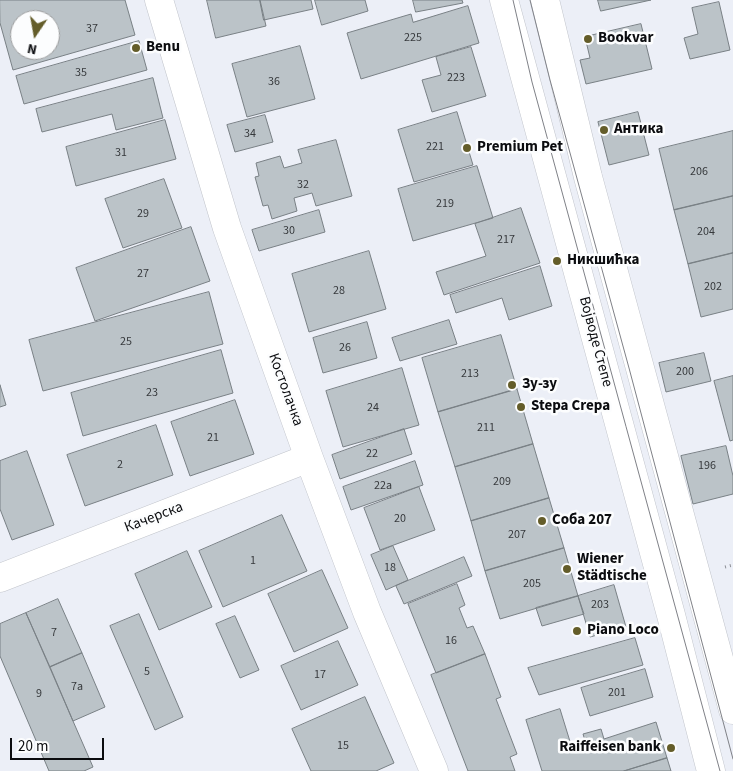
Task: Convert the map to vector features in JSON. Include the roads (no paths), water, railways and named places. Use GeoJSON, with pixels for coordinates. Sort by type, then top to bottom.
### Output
{"type":"FeatureCollection","features":[{"type":"Feature","properties":{"kind":"main road","name":"Костолачка"},"geometry":{"type":"LineString","coordinates":[[159,0],[227,228],[309,458],[367,612],[434,771]]}},
{"type":"Feature","properties":{"kind":"main road","name":"Војводе Степе"},"geometry":{"type":"LineString","coordinates":[[504,0],[671,616],[710,771]]}},
{"type":"Feature","properties":{"kind":"main road"},"geometry":{"type":"LineString","coordinates":[[545,0],[588,178],[733,710]]}},
{"type":"Feature","properties":{"kind":"main road","name":"Качерска"},"geometry":{"type":"LineString","coordinates":[[0,578],[309,458]]}},
{"type":"Feature","properties":{"kind":"tram line"},"geometry":{"type":"LineString","coordinates":[[513,0],[532,82],[720,771]]}},
{"type":"Feature","properties":{"kind":"tram line"},"geometry":{"type":"LineString","coordinates":[[530,0],[733,759]]}},
{"type":"Feature","properties":{"kind":"place","name":"Bookvar"},"geometry":{"type":"Point","coordinates":[588,39]}},
{"type":"Feature","properties":{"kind":"place","name":"Benu"},"geometry":{"type":"Point","coordinates":[136,48]}},
{"type":"Feature","properties":{"kind":"place","name":"Антика"},"geometry":{"type":"Point","coordinates":[604,130]}},
{"type":"Feature","properties":{"kind":"place","name":"Premium Pet"},"geometry":{"type":"Point","coordinates":[467,148]}},
{"type":"Feature","properties":{"kind":"place","name":"Никшићка"},"geometry":{"type":"Point","coordinates":[557,261]}},
{"type":"Feature","properties":{"kind":"place","name":"Зу-зу"},"geometry":{"type":"Point","coordinates":[512,385]}},
{"type":"Feature","properties":{"kind":"place","name":"Stepa Crepa"},"geometry":{"type":"Point","coordinates":[521,407]}},
{"type":"Feature","properties":{"kind":"place","name":"Соба 207"},"geometry":{"type":"Point","coordinates":[542,521]}},
{"type":"Feature","properties":{"kind":"place","name":"Wiener Städtische"},"geometry":{"type":"Point","coordinates":[567,569]}},
{"type":"Feature","properties":{"kind":"place","name":"Piano Loco"},"geometry":{"type":"Point","coordinates":[577,631]}},
{"type":"Feature","properties":{"kind":"place","name":"Raiffeisen bank"},"geometry":{"type":"Point","coordinates":[671,748]}}]}
